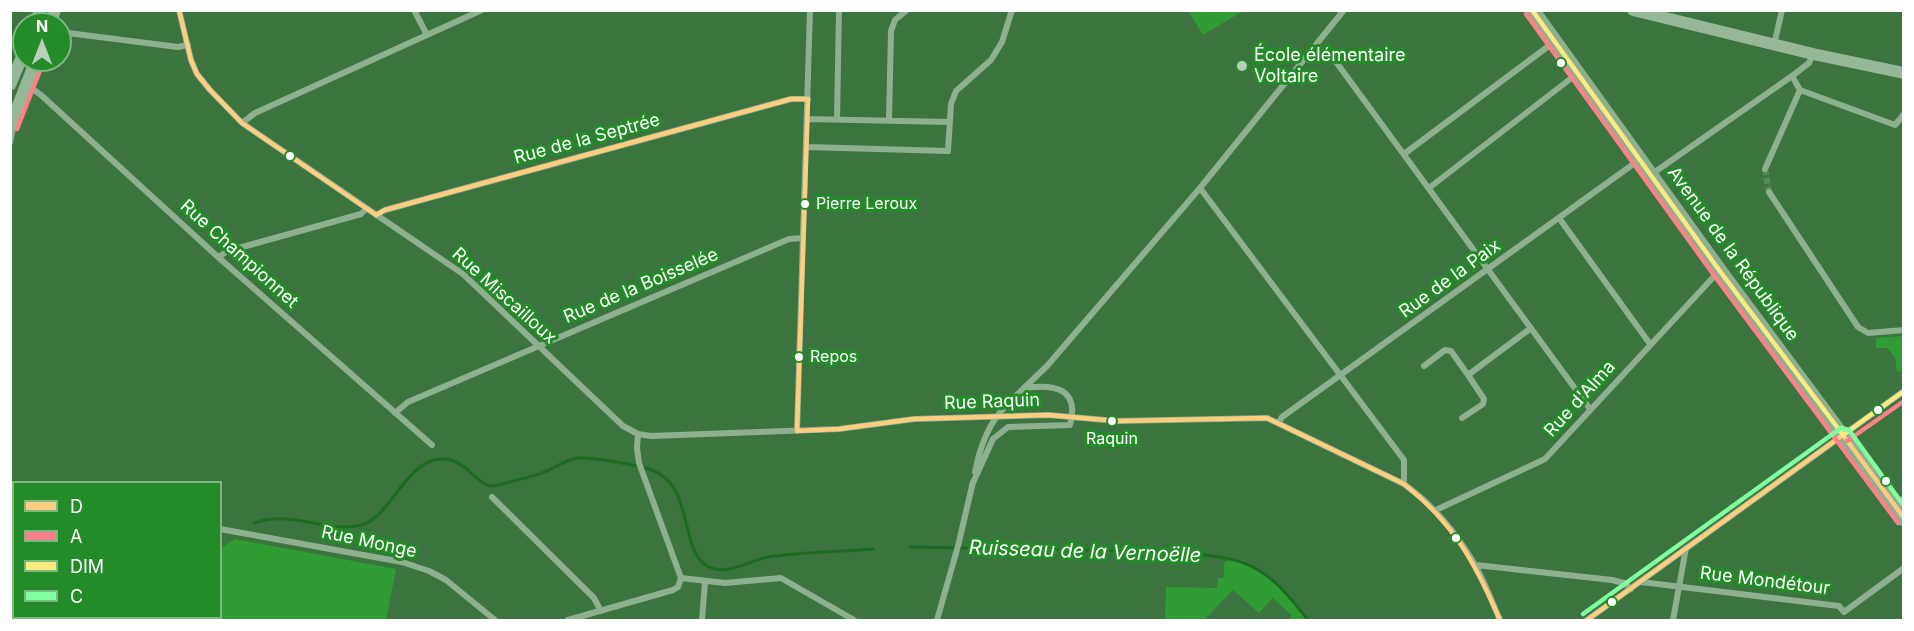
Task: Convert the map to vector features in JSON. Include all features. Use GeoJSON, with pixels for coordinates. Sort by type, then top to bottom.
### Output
{"type":"FeatureCollection","features":[{"type":"Feature","properties":{"kind":"main road","name":"Avenue de la République"},"geometry":{"type":"LineString","coordinates":[[1532,10],[1719,270],[1843,435],[1899,502],[1904,519]]}},
{"type":"Feature","properties":{"kind":"main road"},"geometry":{"type":"LineString","coordinates":[[1633,10],[1666,15],[1774,45],[1904,73]]}},
{"type":"Feature","properties":{"kind":"main road"},"geometry":{"type":"LineString","coordinates":[[10,126],[32,72]]}},
{"type":"Feature","properties":{"kind":"street","name":"Rue Miscailloux"},"geometry":{"type":"LineString","coordinates":[[179,10],[197,74],[242,123],[464,274],[623,426],[638,434]]}},
{"type":"Feature","properties":{"kind":"street"},"geometry":{"type":"LineString","coordinates":[[414,10],[427,35]]}},
{"type":"Feature","properties":{"kind":"street"},"geometry":{"type":"LineString","coordinates":[[242,123],[255,113],[482,10]]}},
{"type":"Feature","properties":{"kind":"street"},"geometry":{"type":"LineString","coordinates":[[797,430],[810,10]]}},
{"type":"Feature","properties":{"kind":"street"},"geometry":{"type":"LineString","coordinates":[[837,119],[840,10]]}},
{"type":"Feature","properties":{"kind":"street"},"geometry":{"type":"LineString","coordinates":[[889,120],[891,32],[895,21],[907,10]]}},
{"type":"Feature","properties":{"kind":"street"},"geometry":{"type":"LineString","coordinates":[[807,147],[948,151],[951,104],[957,91],[991,60],[1002,42],[1012,10]]}},
{"type":"Feature","properties":{"kind":"street"},"geometry":{"type":"LineString","coordinates":[[937,621],[987,430],[1002,409],[1047,366],[1200,188],[1344,10]]}},
{"type":"Feature","properties":{"kind":"street"},"geometry":{"type":"LineString","coordinates":[[1774,45],[1782,10]]}},
{"type":"Feature","properties":{"kind":"street"},"geometry":{"type":"LineString","coordinates":[[72,34],[178,47],[188,45]]}},
{"type":"Feature","properties":{"kind":"street"},"geometry":{"type":"LineString","coordinates":[[1404,154],[1555,42]]}},
{"type":"Feature","properties":{"kind":"street"},"geometry":{"type":"LineString","coordinates":[[1312,48],[1331,55],[1590,409]]}},
{"type":"Feature","properties":{"kind":"street"},"geometry":{"type":"LineString","coordinates":[[1652,175],[1792,76],[1809,63],[1813,54]]}},
{"type":"Feature","properties":{"kind":"street"},"geometry":{"type":"LineString","coordinates":[[1429,188],[1578,72]]}},
{"type":"Feature","properties":{"kind":"street"},"geometry":{"type":"LineString","coordinates":[[1792,76],[1800,90],[1895,125],[1904,114]]}},
{"type":"Feature","properties":{"kind":"street","name":"Rue Championnet"},"geometry":{"type":"LineString","coordinates":[[27,85],[41,95],[218,257],[432,445]]}},
{"type":"Feature","properties":{"kind":"street"},"geometry":{"type":"LineString","coordinates":[[1765,169],[1800,90]]}},
{"type":"Feature","properties":{"kind":"street","name":"Rue de la Septrée"},"geometry":{"type":"LineString","coordinates":[[376,215],[385,210],[791,99],[808,99]]}},
{"type":"Feature","properties":{"kind":"street"},"geometry":{"type":"LineString","coordinates":[[10,143],[16,113]]}},
{"type":"Feature","properties":{"kind":"street"},"geometry":{"type":"LineString","coordinates":[[808,119],[949,122]]}},
{"type":"Feature","properties":{"kind":"street","name":"Rue de la Paix"},"geometry":{"type":"LineString","coordinates":[[1279,422],[1282,417],[1640,160]]}},
{"type":"Feature","properties":{"kind":"street"},"geometry":{"type":"LineString","coordinates":[[1200,188],[1404,460],[1404,484]]}},
{"type":"Feature","properties":{"kind":"street"},"geometry":{"type":"LineString","coordinates":[[1769,192],[1858,327],[1868,333],[1904,330]]}},
{"type":"Feature","properties":{"kind":"street"},"geometry":{"type":"LineString","coordinates":[[218,257],[228,251],[361,214],[366,209]]}},
{"type":"Feature","properties":{"kind":"street"},"geometry":{"type":"LineString","coordinates":[[1559,218],[1650,344]]}},
{"type":"Feature","properties":{"kind":"street","name":"Rue de la Boisselée"},"geometry":{"type":"LineString","coordinates":[[395,413],[408,402],[789,239],[803,238]]}},
{"type":"Feature","properties":{"kind":"street","name":"Rue d'Alma"},"geometry":{"type":"LineString","coordinates":[[1436,510],[1545,459],[1719,270]]}},
{"type":"Feature","properties":{"kind":"street"},"geometry":{"type":"LineString","coordinates":[[1468,375],[1531,328]]}},
{"type":"Feature","properties":{"kind":"street"},"geometry":{"type":"LineString","coordinates":[[1424,366],[1444,350],[1451,351],[1484,399],[1483,404],[1462,418]]}},
{"type":"Feature","properties":{"kind":"street"},"geometry":{"type":"LineString","coordinates":[[972,485],[993,440],[1008,427],[1070,425],[1071,401],[1066,394],[1057,388],[1042,386],[1024,388]]}},
{"type":"Feature","properties":{"kind":"street"},"geometry":{"type":"LineString","coordinates":[[1587,621],[1904,391]]}},
{"type":"Feature","properties":{"kind":"street","name":"Rue Raquin"},"geometry":{"type":"LineString","coordinates":[[638,434],[651,436],[839,429],[914,419],[1048,415],[1118,421],[1267,417],[1404,484],[1436,510],[1476,565],[1500,621]]}},
{"type":"Feature","properties":{"kind":"street"},"geometry":{"type":"LineString","coordinates":[[568,621],[678,587],[681,578],[641,471],[637,448],[638,434]]}},
{"type":"Feature","properties":{"kind":"street"},"geometry":{"type":"LineString","coordinates":[[492,497],[594,598],[601,611]]}},
{"type":"Feature","properties":{"kind":"street","name":"Rue Monge"},"geometry":{"type":"LineString","coordinates":[[222,529],[402,562],[429,571],[446,580],[495,621]]}},
{"type":"Feature","properties":{"kind":"street"},"geometry":{"type":"LineString","coordinates":[[1673,621],[1686,548]]}},
{"type":"Feature","properties":{"kind":"street"},"geometry":{"type":"LineString","coordinates":[[1476,565],[1612,580],[1624,583],[1630,589]]}},
{"type":"Feature","properties":{"kind":"street","name":"Rue Mondétour"},"geometry":{"type":"LineString","coordinates":[[1641,582],[1839,606],[1844,612],[1904,568]]}},
{"type":"Feature","properties":{"kind":"street"},"geometry":{"type":"LineString","coordinates":[[681,578],[725,583],[782,578],[854,621]]}},
{"type":"Feature","properties":{"kind":"street"},"geometry":{"type":"LineString","coordinates":[[702,621],[705,582]]}},
{"type":"Feature","properties":{"kind":"street"},"geometry":{"type":"LineString","coordinates":[[1844,612],[1845,621]]}},
{"type":"Feature","properties":{"kind":"green space"},"geometry":{"type":"Polygon","coordinates":[[[1188,11],[1243,11],[1203,35],[1188,11]]]}},
{"type":"Feature","properties":{"kind":"green space"},"geometry":{"type":"Polygon","coordinates":[[[1903,336],[1903,371],[1897,372],[1895,357],[1887,348],[1876,348],[1876,338],[1903,336]]]}},
{"type":"Feature","properties":{"kind":"green space"},"geometry":{"type":"Polygon","coordinates":[[[235,539],[396,569],[386,620],[146,620],[222,619],[222,547],[235,539]]]}},
{"type":"Feature","properties":{"kind":"green space"},"geometry":{"type":"Polygon","coordinates":[[[1230,559],[1255,570],[1274,583],[1308,620],[1288,620],[1292,616],[1273,598],[1259,613],[1233,590],[1204,620],[1165,620],[1166,587],[1217,588],[1218,578],[1224,578],[1224,563],[1230,559]]]}},
{"type":"Feature","properties":{"kind":"waterway","name":"Ruisseau de la Vernoëlle"},"geometry":{"type":"LineString","coordinates":[[254,523],[268,519],[282,519],[335,527],[362,525],[371,521],[379,513],[412,474],[431,461],[451,460],[491,486],[536,475],[573,459],[588,458],[642,467],[665,477],[675,490],[695,552],[703,563],[715,569],[728,569],[781,555],[873,549]]}},
{"type":"Feature","properties":{"kind":"waterway","name":"Ruisseau de la Vernoëlle"},"geometry":{"type":"LineString","coordinates":[[910,547],[1187,552],[1222,557],[1247,564],[1263,573],[1284,591],[1308,620]]}},
{"type":"Feature","properties":{"kind":"tunnel"},"geometry":{"type":"LineString","coordinates":[[1765,169],[1769,192]]}},
{"type":"Feature","properties":{"kind":"transit line","name":"D"},"geometry":{"type":"LineString","coordinates":[[179,10],[191,60],[197,74],[210,90],[242,123],[376,215]]}},
{"type":"Feature","properties":{"kind":"transit line","name":"DIM"},"geometry":{"type":"LineString","coordinates":[[1532,10],[1719,270],[1843,435],[1904,391]]}},
{"type":"Feature","properties":{"kind":"transit line","name":"A"},"geometry":{"type":"LineString","coordinates":[[1526,14],[1713,274],[1898,523]]}},
{"type":"Feature","properties":{"kind":"transit line","name":"A"},"geometry":{"type":"LineString","coordinates":[[17,129],[39,72]]}},
{"type":"Feature","properties":{"kind":"transit line","name":"D"},"geometry":{"type":"LineString","coordinates":[[376,215],[385,210],[791,99],[808,99]]}},
{"type":"Feature","properties":{"kind":"transit line","name":"D"},"geometry":{"type":"LineString","coordinates":[[797,431],[808,99]]}},
{"type":"Feature","properties":{"kind":"transit line","name":"A"},"geometry":{"type":"LineString","coordinates":[[1847,441],[1904,401]]}},
{"type":"Feature","properties":{"kind":"transit line","name":"D"},"geometry":{"type":"LineString","coordinates":[[797,431],[839,429],[914,419],[1048,415],[1117,421],[1267,418],[1404,484],[1450,529],[1472,562],[1500,620]]}},
{"type":"Feature","properties":{"kind":"transit line","name":"C"},"geometry":{"type":"LineString","coordinates":[[1583,614],[1841,428],[1849,430],[1904,506]]}},
{"type":"Feature","properties":{"kind":"transit line","name":"D"},"geometry":{"type":"LineString","coordinates":[[1843,435],[1904,518]]}},
{"type":"Feature","properties":{"kind":"transit line","name":"D"},"geometry":{"type":"LineString","coordinates":[[1587,620],[1843,435]]}},
{"type":"Feature","properties":{"kind":"place","name":"École élémentaire Voltaire"},"geometry":{"type":"Point","coordinates":[1242,66]}},
{"type":"Feature","properties":{"kind":"place","name":"Pierre Leroux"},"geometry":{"type":"Point","coordinates":[805,204]}},
{"type":"Feature","properties":{"kind":"place","name":"Repos"},"geometry":{"type":"Point","coordinates":[799,357]}},
{"type":"Feature","properties":{"kind":"place","name":"Raquin"},"geometry":{"type":"Point","coordinates":[1112,421]}}]}
